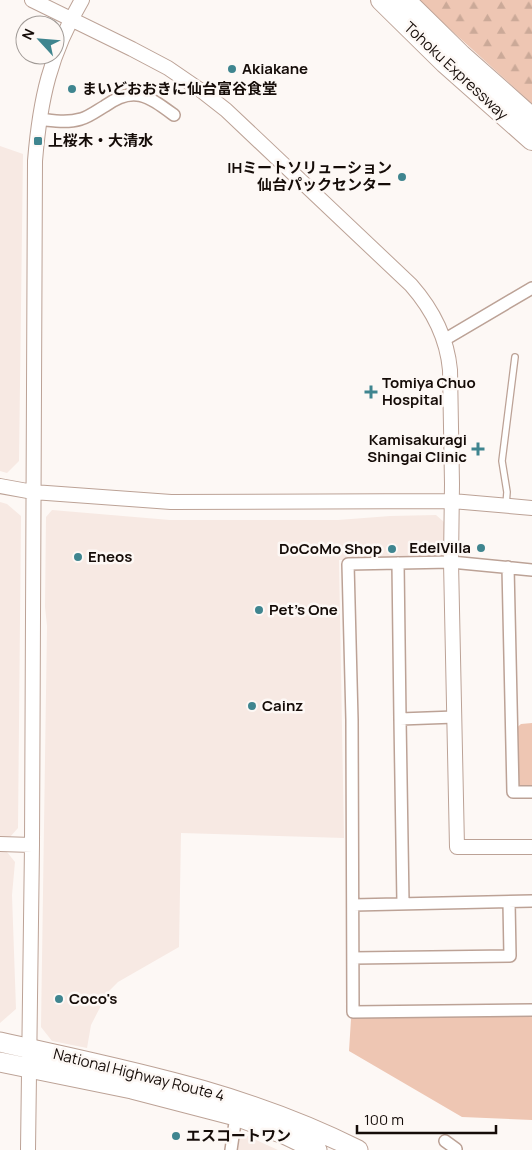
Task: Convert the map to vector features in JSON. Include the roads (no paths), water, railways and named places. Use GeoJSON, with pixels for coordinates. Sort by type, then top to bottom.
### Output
{"type":"FeatureCollection","features":[{"type":"Feature","properties":{"kind":"highway","name":"Tohoku Expressway"},"geometry":{"type":"LineString","coordinates":[[381,0],[445,63],[532,140]]}},
{"type":"Feature","properties":{"kind":"highway","name":"Tohoku Expressway"},"geometry":{"type":"LineString","coordinates":[[405,0],[461,55],[532,118]]}},
{"type":"Feature","properties":{"kind":"highway","name":"National Highway Route 4"},"geometry":{"type":"LineString","coordinates":[[0,1042],[161,1078],[237,1100],[294,1121],[358,1150]]}},
{"type":"Feature","properties":{"kind":"highway","name":"National Highway Route 4"},"geometry":{"type":"LineString","coordinates":[[0,1062],[132,1089],[236,1116],[286,1135],[317,1150]]}},
{"type":"Feature","properties":{"kind":"street"},"geometry":{"type":"LineString","coordinates":[[32,0],[168,68],[226,110],[411,285],[424,299],[436,319],[449,357],[450,370],[451,562],[457,847],[532,847]]}},
{"type":"Feature","properties":{"kind":"street"},"geometry":{"type":"LineString","coordinates":[[28,1150],[32,845],[35,161],[39,119],[49,73],[71,19],[82,0]]}},
{"type":"Feature","properties":{"kind":"street"},"geometry":{"type":"LineString","coordinates":[[39,119],[64,122],[82,119],[116,98],[128,94],[142,94],[174,115]]}},
{"type":"Feature","properties":{"kind":"street"},"geometry":{"type":"LineString","coordinates":[[444,340],[532,288]]}},
{"type":"Feature","properties":{"kind":"street"},"geometry":{"type":"LineString","coordinates":[[0,486],[33,492],[171,502],[452,501],[532,508]]}},
{"type":"Feature","properties":{"kind":"street"},"geometry":{"type":"LineString","coordinates":[[532,570],[451,562],[348,564],[352,720],[353,1012],[532,1010]]}},
{"type":"Feature","properties":{"kind":"street"},"geometry":{"type":"LineString","coordinates":[[398,563],[403,903]]}},
{"type":"Feature","properties":{"kind":"street"},"geometry":{"type":"LineString","coordinates":[[508,567],[513,792],[532,792]]}},
{"type":"Feature","properties":{"kind":"street"},"geometry":{"type":"LineString","coordinates":[[400,719],[455,717]]}},
{"type":"Feature","properties":{"kind":"street"},"geometry":{"type":"LineString","coordinates":[[0,844],[32,845]]}},
{"type":"Feature","properties":{"kind":"street"},"geometry":{"type":"LineString","coordinates":[[353,958],[510,956],[509,902]]}},
{"type":"Feature","properties":{"kind":"street"},"geometry":{"type":"LineString","coordinates":[[353,904],[532,902]]}},
{"type":"Feature","properties":{"kind":"street"},"geometry":{"type":"LineString","coordinates":[[231,1150],[236,1116]]}},
{"type":"Feature","properties":{"kind":"street"},"geometry":{"type":"LineString","coordinates":[[445,1141],[455,1150]]}},
{"type":"Feature","properties":{"kind":"lane"},"geometry":{"type":"LineString","coordinates":[[506,505],[507,492],[502,461],[515,357]]}},
{"type":"Feature","properties":{"kind":"place","name":"Akiakane"},"geometry":{"type":"Point","coordinates":[232,69]}},
{"type":"Feature","properties":{"kind":"place","name":"まいどおおきに仙台富谷食堂"},"geometry":{"type":"Point","coordinates":[72,89]}},
{"type":"Feature","properties":{"kind":"place","name":"上桜木・大清水"},"geometry":{"type":"Point","coordinates":[38,141]}},
{"type":"Feature","properties":{"kind":"place","name":"IHミートソリューション 仙台パックセンター"},"geometry":{"type":"Point","coordinates":[402,177]}},
{"type":"Feature","properties":{"kind":"place","name":"Tomiya Chuo Hospital"},"geometry":{"type":"Point","coordinates":[371,392]}},
{"type":"Feature","properties":{"kind":"place","name":"Kamisakuragi Shingai Clinic"},"geometry":{"type":"Point","coordinates":[478,449]}},
{"type":"Feature","properties":{"kind":"place","name":"EdelVilla"},"geometry":{"type":"Point","coordinates":[481,548]}},
{"type":"Feature","properties":{"kind":"place","name":"DoCoMo Shop"},"geometry":{"type":"Point","coordinates":[392,549]}},
{"type":"Feature","properties":{"kind":"place","name":"Eneos"},"geometry":{"type":"Point","coordinates":[78,557]}},
{"type":"Feature","properties":{"kind":"place","name":"Pet's One"},"geometry":{"type":"Point","coordinates":[259,610]}},
{"type":"Feature","properties":{"kind":"place","name":"Cainz"},"geometry":{"type":"Point","coordinates":[252,706]}},
{"type":"Feature","properties":{"kind":"place","name":"Coco's"},"geometry":{"type":"Point","coordinates":[59,999]}},
{"type":"Feature","properties":{"kind":"place","name":"エスコートワン"},"geometry":{"type":"Point","coordinates":[176,1136]}}]}
